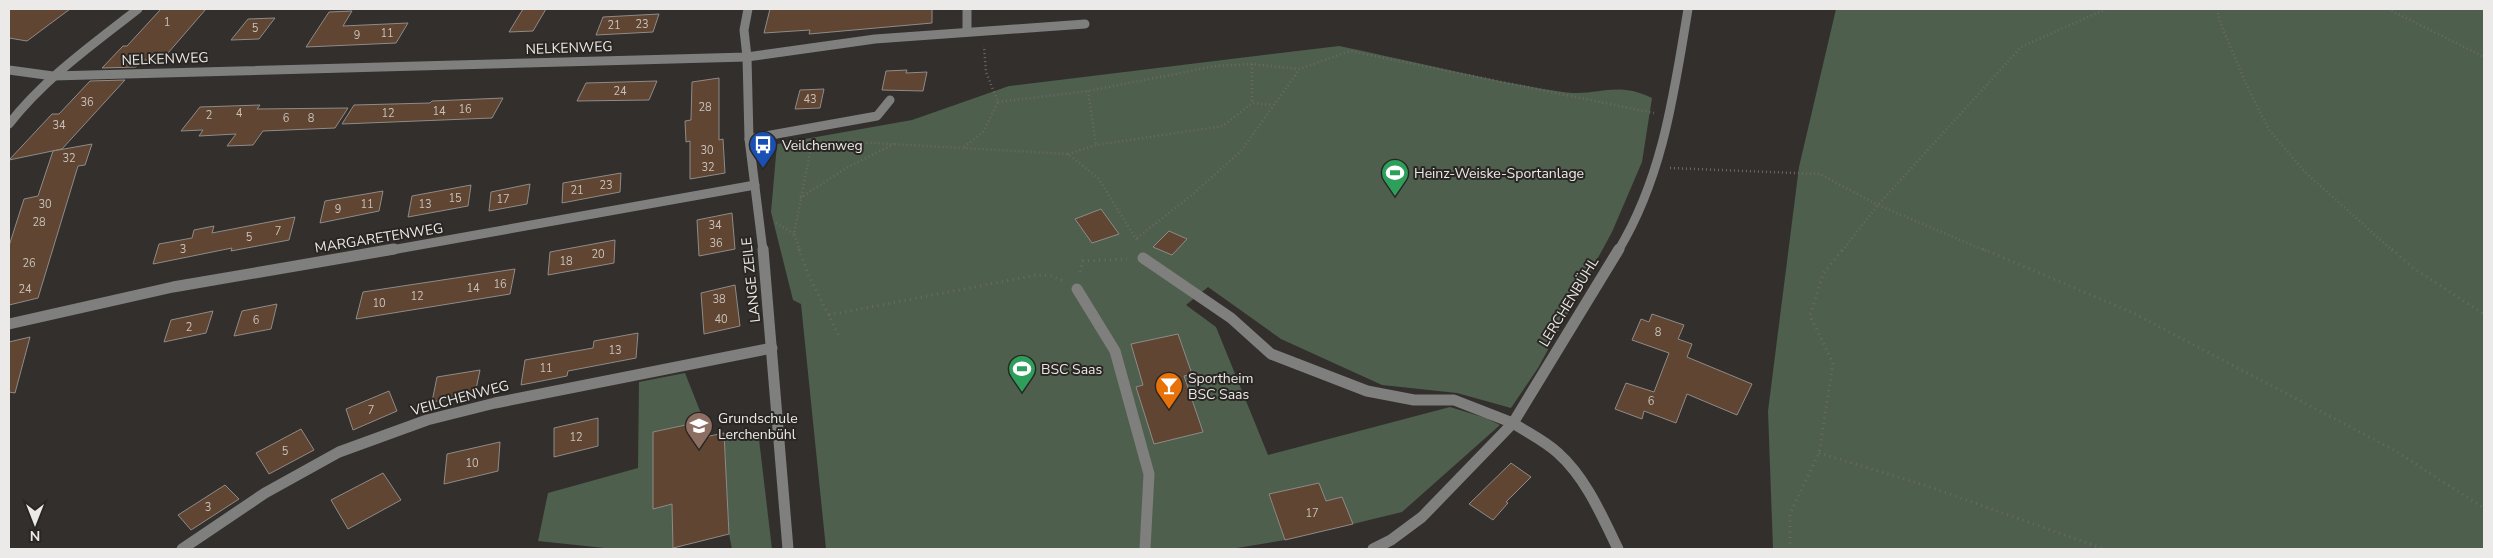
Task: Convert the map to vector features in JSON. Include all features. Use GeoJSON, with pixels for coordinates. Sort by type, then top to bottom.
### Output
{"type":"FeatureCollection","features":[{"type":"Feature","properties":{"kind":"street"},"geometry":{"type":"LineString","coordinates":[[9,124],[24,105],[53,76],[138,9]]}},
{"type":"Feature","properties":{"kind":"street","name":"LANGE ZEILE"},"geometry":{"type":"LineString","coordinates":[[748,9],[744,30],[747,57],[749,139],[772,348],[788,549]]}},
{"type":"Feature","properties":{"kind":"street"},"geometry":{"type":"LineString","coordinates":[[967,9],[967,32]]}},
{"type":"Feature","properties":{"kind":"street","name":"LERCHENBÜHL"},"geometry":{"type":"LineString","coordinates":[[1373,549],[1391,540],[1422,518],[1513,423],[1625,239],[1657,167],[1670,117],[1688,9]]}},
{"type":"Feature","properties":{"kind":"street","name":"NELKENWEG"},"geometry":{"type":"LineString","coordinates":[[9,70],[53,76],[747,57],[875,39],[1085,24]]}},
{"type":"Feature","properties":{"kind":"street"},"geometry":{"type":"LineString","coordinates":[[749,139],[877,116],[890,100]]}},
{"type":"Feature","properties":{"kind":"street","name":"MARGARETENWEG"},"geometry":{"type":"LineString","coordinates":[[9,324],[173,287],[549,223],[755,184]]}},
{"type":"Feature","properties":{"kind":"street"},"geometry":{"type":"LineString","coordinates":[[1143,258],[1231,318],[1271,354],[1367,391],[1414,400],[1454,400],[1513,423],[1544,442],[1564,460],[1602,515],[1618,549]]}},
{"type":"Feature","properties":{"kind":"street"},"geometry":{"type":"LineString","coordinates":[[1077,288],[1115,351],[1149,474],[1145,549]]}},
{"type":"Feature","properties":{"kind":"street","name":"VEILCHENWEG"},"geometry":{"type":"LineString","coordinates":[[182,549],[265,493],[339,452],[427,420],[495,402],[772,348]]}},
{"type":"Feature","properties":{"kind":"path"},"geometry":{"type":"LineString","coordinates":[[1790,549],[1790,514],[1819,453],[1833,363],[1810,316],[1822,274],[1878,205],[2021,47],[2106,9]]}},
{"type":"Feature","properties":{"kind":"path"},"geometry":{"type":"LineString","coordinates":[[2217,9],[2220,22],[2248,88],[2269,130],[2307,174],[2413,268],[2484,314]]}},
{"type":"Feature","properties":{"kind":"path"},"geometry":{"type":"LineString","coordinates":[[2388,9],[2484,57]]}},
{"type":"Feature","properties":{"kind":"path"},"geometry":{"type":"LineString","coordinates":[[963,147],[983,132],[998,102],[986,72],[985,30]]}},
{"type":"Feature","properties":{"kind":"path"},"geometry":{"type":"LineString","coordinates":[[998,102],[1088,91],[1216,66],[1252,64],[1299,69],[1350,51],[1670,117]]}},
{"type":"Feature","properties":{"kind":"path"},"geometry":{"type":"LineString","coordinates":[[1252,64],[1252,102]]}},
{"type":"Feature","properties":{"kind":"path"},"geometry":{"type":"LineString","coordinates":[[1137,238],[1193,194],[1241,151],[1299,69]]}},
{"type":"Feature","properties":{"kind":"path"},"geometry":{"type":"LineString","coordinates":[[1088,91],[1096,145]]}},
{"type":"Feature","properties":{"kind":"path"},"geometry":{"type":"LineString","coordinates":[[791,149],[856,142],[1068,154],[1096,145],[1223,126],[1252,102],[1273,105]]}},
{"type":"Feature","properties":{"kind":"path"},"geometry":{"type":"LineString","coordinates":[[799,199],[848,167],[895,144]]}},
{"type":"Feature","properties":{"kind":"path"},"geometry":{"type":"LineString","coordinates":[[811,148],[799,199],[794,234],[808,274],[839,336]]}},
{"type":"Feature","properties":{"kind":"path"},"geometry":{"type":"LineString","coordinates":[[1068,154],[1098,178],[1137,238],[1143,258],[1082,260]]}},
{"type":"Feature","properties":{"kind":"path"},"geometry":{"type":"LineString","coordinates":[[1657,167],[1820,174],[1878,205],[2132,313],[2392,449],[2484,508]]}},
{"type":"Feature","properties":{"kind":"path"},"geometry":{"type":"LineString","coordinates":[[829,316],[1037,275],[1051,276],[1077,288]]}},
{"type":"Feature","properties":{"kind":"path"},"geometry":{"type":"LineString","coordinates":[[1819,453],[1883,470],[2104,549]]}},
{"type":"Feature","properties":{"kind":"green space"},"geometry":{"type":"Polygon","coordinates":[[[1836,9],[2484,9],[2484,549],[1773,549],[1768,411],[1799,167],[1836,9]]]}},
{"type":"Feature","properties":{"kind":"green space"},"geometry":{"type":"Polygon","coordinates":[[[1339,46],[1479,77],[1563,92],[1587,93],[1607,90],[1628,90],[1652,98],[1642,162],[1612,232],[1538,368],[1511,408],[1457,393],[1382,385],[1281,339],[1208,287],[1186,305],[1216,327],[1268,455],[1450,407],[1486,418],[1500,425],[1402,512],[1353,524],[1342,498],[1326,501],[1319,483],[1269,495],[1285,540],[1231,549],[826,549],[801,304],[793,300],[771,212],[777,144],[912,120],[1009,86],[1339,46]]]}},
{"type":"Feature","properties":{"kind":"green space"},"geometry":{"type":"Polygon","coordinates":[[[685,373],[704,421],[653,432],[653,508],[672,504],[673,548],[614,549],[538,541],[548,493],[638,468],[639,382],[685,373]]]}},
{"type":"Feature","properties":{"kind":"green space"},"geometry":{"type":"Polygon","coordinates":[[[758,431],[772,549],[732,549],[729,534],[724,433],[758,431]]]}},
{"type":"Feature","properties":{"kind":"building"},"geometry":{"type":"Polygon","coordinates":[[[9,9],[70,9],[27,41],[9,38],[9,9]]]}},
{"type":"Feature","properties":{"kind":"building"},"geometry":{"type":"Polygon","coordinates":[[[161,9],[206,9],[162,60],[143,60],[136,67],[102,68],[123,46],[127,46],[161,9]]]}},
{"type":"Feature","properties":{"kind":"building"},"geometry":{"type":"Polygon","coordinates":[[[523,9],[546,9],[533,31],[509,32],[523,9]]]}},
{"type":"Feature","properties":{"kind":"building"},"geometry":{"type":"Polygon","coordinates":[[[770,9],[932,9],[932,23],[809,34],[810,30],[764,33],[770,9]]]}},
{"type":"Feature","properties":{"kind":"building"},"geometry":{"type":"Polygon","coordinates":[[[352,11],[343,26],[408,23],[396,43],[306,47],[329,12],[352,11]]]}},
{"type":"Feature","properties":{"kind":"building"},"geometry":{"type":"Polygon","coordinates":[[[659,14],[653,32],[596,35],[603,17],[659,14]]]}},
{"type":"Feature","properties":{"kind":"building"},"geometry":{"type":"Polygon","coordinates":[[[275,18],[259,39],[231,40],[248,19],[275,18]]]}},
{"type":"Feature","properties":{"kind":"building"},"geometry":{"type":"Polygon","coordinates":[[[907,70],[906,73],[927,72],[923,91],[882,90],[886,71],[907,70]]]}},
{"type":"Feature","properties":{"kind":"building"},"geometry":{"type":"Polygon","coordinates":[[[719,78],[719,140],[723,139],[725,173],[690,179],[690,141],[686,142],[685,121],[691,120],[692,82],[719,78]]]}},
{"type":"Feature","properties":{"kind":"building"},"geometry":{"type":"Polygon","coordinates":[[[125,80],[62,149],[9,160],[52,114],[59,114],[90,81],[125,80]]]}},
{"type":"Feature","properties":{"kind":"building"},"geometry":{"type":"Polygon","coordinates":[[[657,81],[649,100],[577,101],[586,83],[657,81]]]}},
{"type":"Feature","properties":{"kind":"building"},"geometry":{"type":"Polygon","coordinates":[[[824,89],[820,108],[795,109],[800,90],[824,89]]]}},
{"type":"Feature","properties":{"kind":"building"},"geometry":{"type":"Polygon","coordinates":[[[503,98],[492,118],[342,124],[354,105],[430,103],[432,101],[503,98]]]}},
{"type":"Feature","properties":{"kind":"building"},"geometry":{"type":"Polygon","coordinates":[[[260,105],[257,109],[348,108],[335,128],[263,131],[253,145],[227,146],[236,134],[199,136],[203,130],[181,131],[200,107],[260,105]]]}},
{"type":"Feature","properties":{"kind":"building"},"geometry":{"type":"Polygon","coordinates":[[[92,144],[85,165],[78,166],[38,298],[9,305],[9,246],[24,199],[38,196],[53,151],[92,144]]]}},
{"type":"Feature","properties":{"kind":"building"},"geometry":{"type":"Polygon","coordinates":[[[621,173],[620,192],[562,203],[563,183],[621,173]]]}},
{"type":"Feature","properties":{"kind":"building"},"geometry":{"type":"Polygon","coordinates":[[[530,184],[527,204],[489,211],[491,192],[530,184]]]}},
{"type":"Feature","properties":{"kind":"building"},"geometry":{"type":"Polygon","coordinates":[[[471,185],[468,206],[408,217],[412,196],[471,185]]]}},
{"type":"Feature","properties":{"kind":"building"},"geometry":{"type":"Polygon","coordinates":[[[383,191],[379,211],[320,223],[325,201],[383,191]]]}},
{"type":"Feature","properties":{"kind":"building"},"geometry":{"type":"Polygon","coordinates":[[[1101,209],[1119,234],[1092,243],[1075,219],[1101,209]]]}},
{"type":"Feature","properties":{"kind":"building"},"geometry":{"type":"Polygon","coordinates":[[[732,213],[735,249],[699,256],[697,220],[732,213]]]}},
{"type":"Feature","properties":{"kind":"building"},"geometry":{"type":"Polygon","coordinates":[[[295,217],[289,240],[231,251],[232,248],[153,264],[159,244],[192,238],[194,230],[214,226],[212,233],[295,217]]]}},
{"type":"Feature","properties":{"kind":"building"},"geometry":{"type":"Polygon","coordinates":[[[1169,231],[1187,239],[1172,255],[1153,247],[1169,231]]]}},
{"type":"Feature","properties":{"kind":"building"},"geometry":{"type":"Polygon","coordinates":[[[615,240],[614,263],[548,275],[550,252],[615,240]]]}},
{"type":"Feature","properties":{"kind":"building"},"geometry":{"type":"Polygon","coordinates":[[[515,269],[510,294],[356,319],[363,292],[515,269]]]}},
{"type":"Feature","properties":{"kind":"building"},"geometry":{"type":"Polygon","coordinates":[[[735,285],[740,326],[704,334],[701,293],[735,285]]]}},
{"type":"Feature","properties":{"kind":"building"},"geometry":{"type":"Polygon","coordinates":[[[277,304],[271,329],[234,336],[242,311],[277,304]]]}},
{"type":"Feature","properties":{"kind":"building"},"geometry":{"type":"Polygon","coordinates":[[[213,311],[206,333],[164,342],[171,320],[213,311]]]}},
{"type":"Feature","properties":{"kind":"building"},"geometry":{"type":"Polygon","coordinates":[[[1652,314],[1684,325],[1678,339],[1692,344],[1687,357],[1752,384],[1737,415],[1687,394],[1676,423],[1644,411],[1642,419],[1615,409],[1626,383],[1654,392],[1669,353],[1632,340],[1641,319],[1649,322],[1652,314]]]}},
{"type":"Feature","properties":{"kind":"building"},"geometry":{"type":"Polygon","coordinates":[[[638,333],[636,358],[568,371],[567,376],[521,385],[525,360],[593,348],[594,341],[638,333]]]}},
{"type":"Feature","properties":{"kind":"building","name":"Sportheim BSC Saas"},"geometry":{"type":"Polygon","coordinates":[[[1178,334],[1192,374],[1184,376],[1203,432],[1154,444],[1136,387],[1143,385],[1131,344],[1178,334]]]}},
{"type":"Feature","properties":{"kind":"building"},"geometry":{"type":"Polygon","coordinates":[[[30,337],[15,393],[9,392],[9,342],[30,337]]]}},
{"type":"Feature","properties":{"kind":"building"},"geometry":{"type":"Polygon","coordinates":[[[480,370],[475,394],[432,402],[437,377],[480,370]]]}},
{"type":"Feature","properties":{"kind":"building"},"geometry":{"type":"Polygon","coordinates":[[[389,391],[397,411],[353,430],[346,409],[389,391]]]}},
{"type":"Feature","properties":{"kind":"building"},"geometry":{"type":"Polygon","coordinates":[[[598,418],[598,446],[554,457],[554,428],[598,418]]]}},
{"type":"Feature","properties":{"kind":"building"},"geometry":{"type":"Polygon","coordinates":[[[704,421],[705,437],[724,433],[729,534],[673,548],[672,504],[653,509],[653,432],[704,421]]]}},
{"type":"Feature","properties":{"kind":"building"},"geometry":{"type":"Polygon","coordinates":[[[301,429],[314,450],[269,474],[256,453],[301,429]]]}},
{"type":"Feature","properties":{"kind":"building"},"geometry":{"type":"Polygon","coordinates":[[[500,442],[498,471],[444,484],[447,454],[500,442]]]}},
{"type":"Feature","properties":{"kind":"building"},"geometry":{"type":"Polygon","coordinates":[[[1511,463],[1531,477],[1506,502],[1508,503],[1493,520],[1469,504],[1511,463]]]}},
{"type":"Feature","properties":{"kind":"building"},"geometry":{"type":"Polygon","coordinates":[[[383,473],[401,500],[348,529],[331,500],[383,473]]]}},
{"type":"Feature","properties":{"kind":"building"},"geometry":{"type":"Polygon","coordinates":[[[1319,483],[1326,501],[1342,497],[1353,524],[1285,540],[1269,494],[1319,483]]]}},
{"type":"Feature","properties":{"kind":"building"},"geometry":{"type":"Polygon","coordinates":[[[225,485],[239,499],[191,530],[178,515],[225,485]]]}},
{"type":"Feature","properties":{"kind":"place","name":"Veilchenweg"},"geometry":{"type":"Point","coordinates":[763,169]}},
{"type":"Feature","properties":{"kind":"place","name":"Heinz-Weiske-Sportanlage"},"geometry":{"type":"Point","coordinates":[1395,197]}},
{"type":"Feature","properties":{"kind":"place","name":"BSC Saas"},"geometry":{"type":"Point","coordinates":[1022,393]}},
{"type":"Feature","properties":{"kind":"place","name":"Sportheim BSC Saas"},"geometry":{"type":"Point","coordinates":[1169,410]}},
{"type":"Feature","properties":{"kind":"place","name":"Grundschule Lerchenbühl"},"geometry":{"type":"Point","coordinates":[699,450]}}]}
